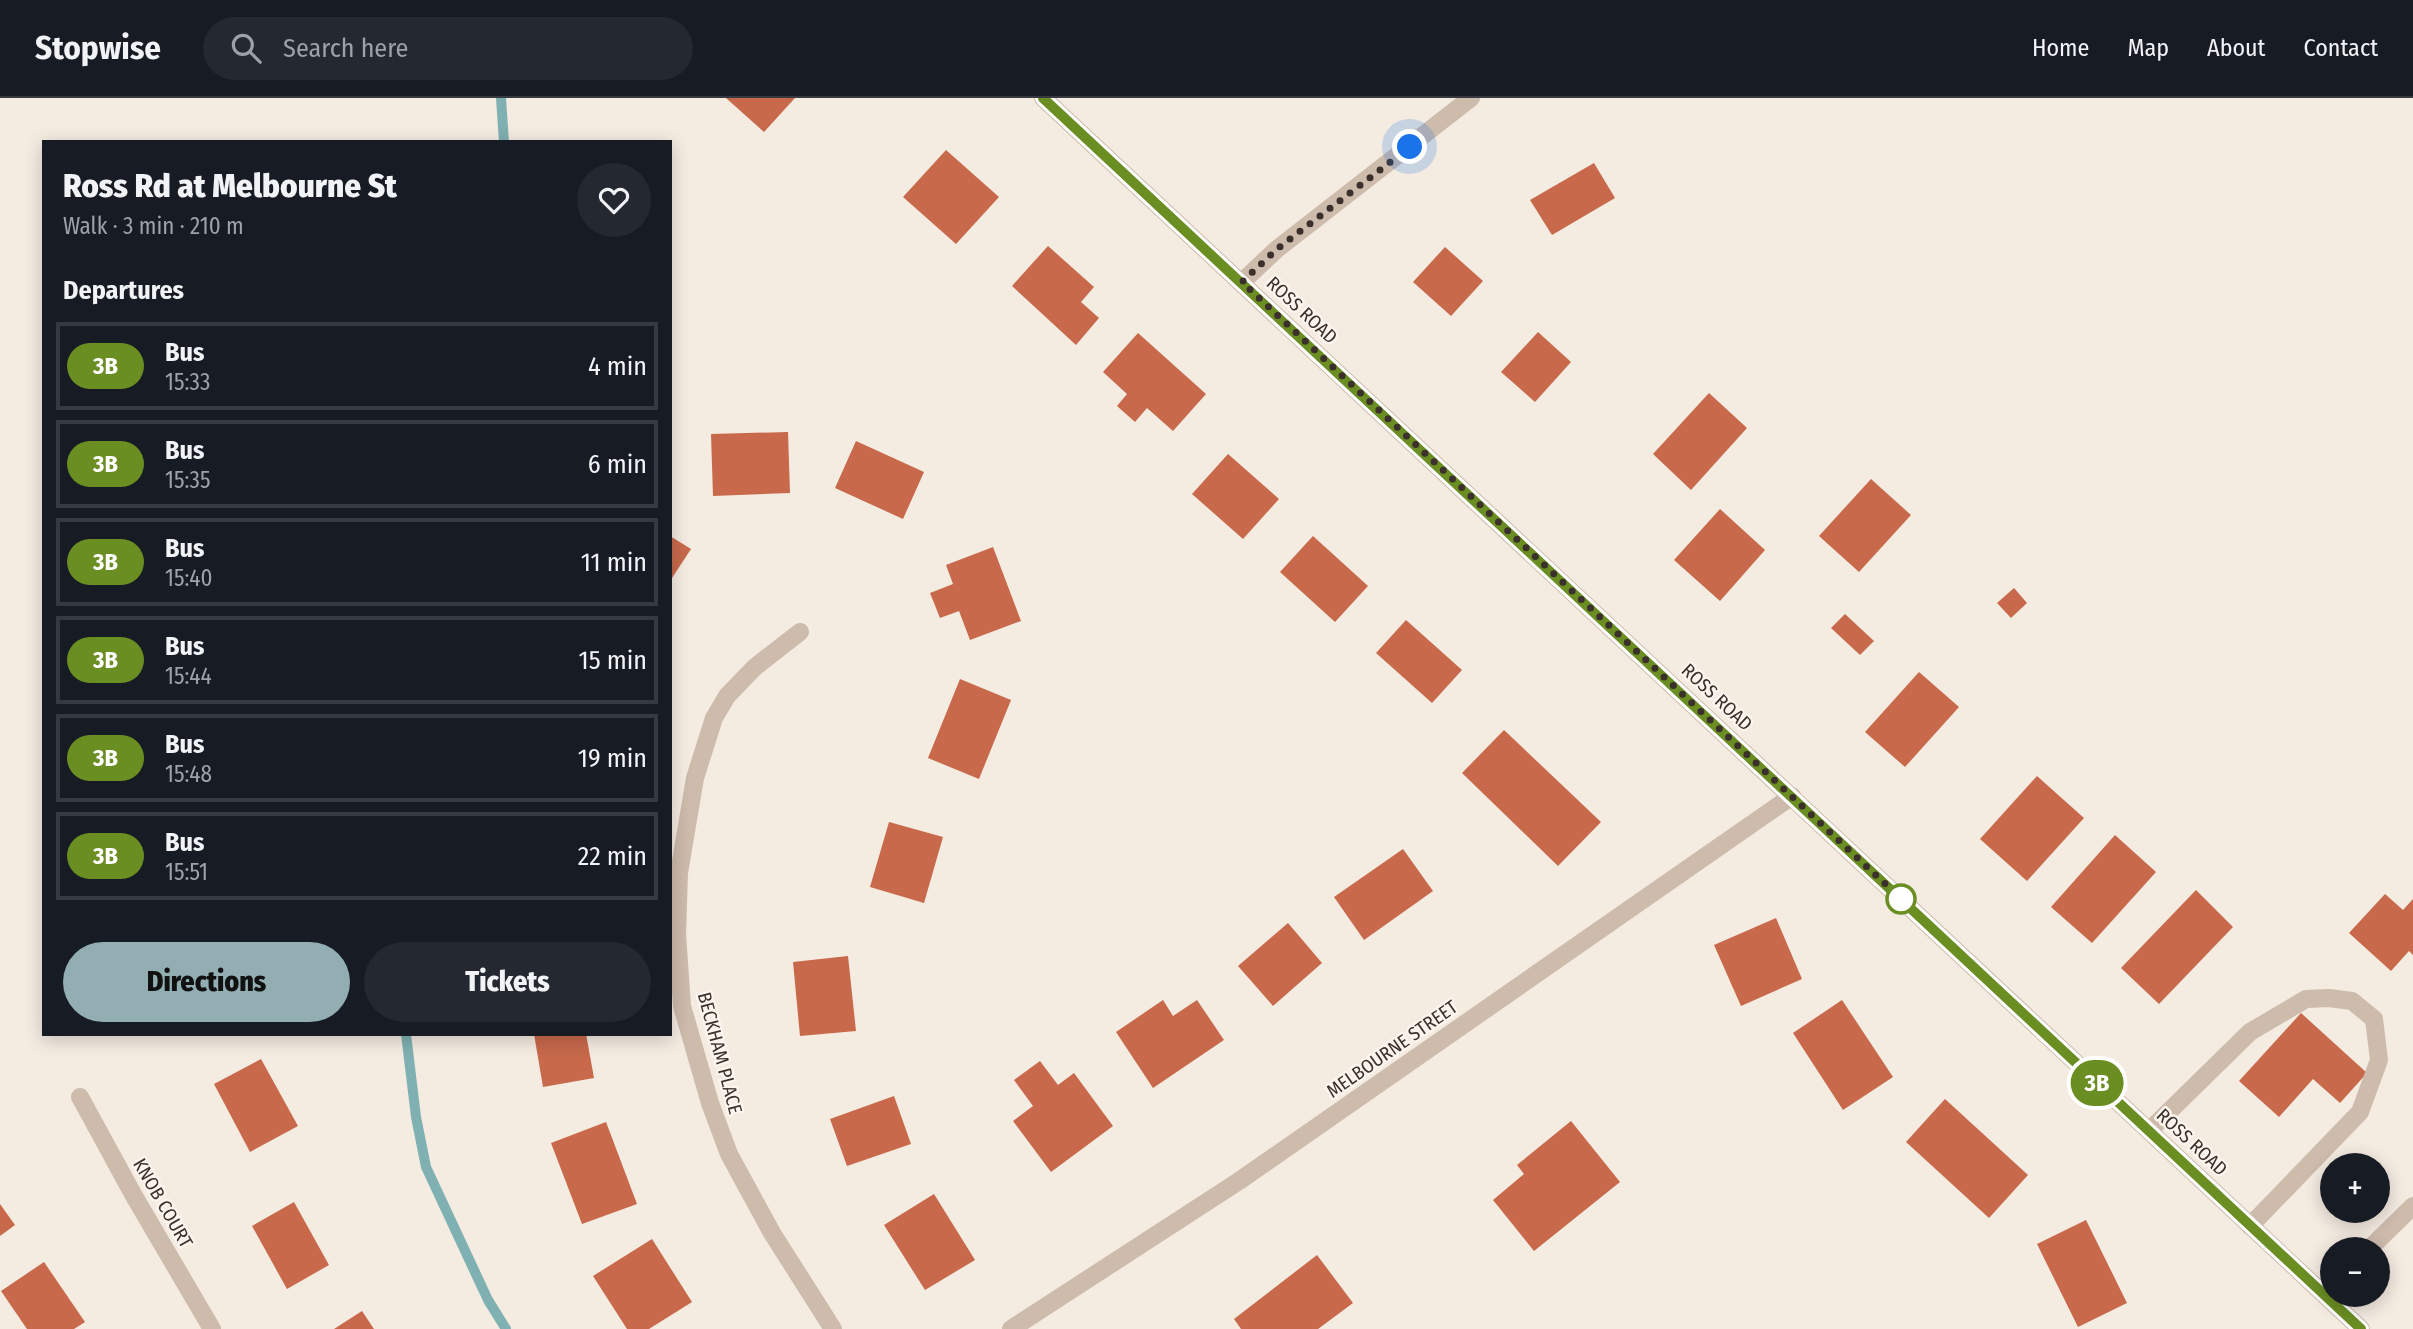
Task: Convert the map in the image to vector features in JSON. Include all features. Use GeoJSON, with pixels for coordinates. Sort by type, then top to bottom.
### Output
{"type":"FeatureCollection","features":[{"type":"Feature","properties":{"kind":"street","name":"ROSS ROAD"},"geometry":{"type":"LineString","coordinates":[[1043,98],[2250,1226],[2320,1282]]}},
{"type":"Feature","properties":{"kind":"street"},"geometry":{"type":"LineString","coordinates":[[1242,282],[1277,249],[1471,98]]}},
{"type":"Feature","properties":{"kind":"street","name":"BECKHAM PLACE"},"geometry":{"type":"LineString","coordinates":[[800,632],[727,696],[714,718],[692,791],[679,873],[677,934],[682,1006],[710,1103],[729,1154],[772,1233],[833,1329]]}},
{"type":"Feature","properties":{"kind":"street","name":"MELBOURNE STREET"},"geometry":{"type":"LineString","coordinates":[[1011,1329],[1239,1181],[1791,796]]}},
{"type":"Feature","properties":{"kind":"street"},"geometry":{"type":"LineString","coordinates":[[2149,1131],[2250,1032],[2306,999],[2352,1001],[2374,1018],[2379,1060],[2360,1112],[2250,1226]]}},
{"type":"Feature","properties":{"kind":"street","name":"KNOB COURT"},"geometry":{"type":"LineString","coordinates":[[80,1097],[212,1329]]}},
{"type":"Feature","properties":{"kind":"street"},"geometry":{"type":"LineString","coordinates":[[2381,1237],[2413,1206]]}},
{"type":"Feature","properties":{"kind":"street","name":"ROSS ROAD"},"geometry":{"type":"LineString","coordinates":[[2343,1307],[2361,1329]]}},
{"type":"Feature","properties":{"kind":"building"},"geometry":{"type":"Polygon","coordinates":[[[726,98],[795,98],[764,132],[726,98]]]}},
{"type":"Feature","properties":{"kind":"building"},"geometry":{"type":"Polygon","coordinates":[[[946,150],[999,197],[956,244],[903,197],[946,150]]]}},
{"type":"Feature","properties":{"kind":"building"},"geometry":{"type":"Polygon","coordinates":[[[1594,163],[1615,198],[1552,235],[1530,200],[1594,163]]]}},
{"type":"Feature","properties":{"kind":"building"},"geometry":{"type":"Polygon","coordinates":[[[1048,246],[1094,287],[1081,302],[1099,318],[1076,345],[1012,286],[1048,246]]]}},
{"type":"Feature","properties":{"kind":"building"},"geometry":{"type":"Polygon","coordinates":[[[1445,247],[1483,281],[1451,316],[1413,282],[1445,247]]]}},
{"type":"Feature","properties":{"kind":"building"},"geometry":{"type":"Polygon","coordinates":[[[1538,332],[1571,362],[1535,402],[1501,372],[1538,332]]]}},
{"type":"Feature","properties":{"kind":"building"},"geometry":{"type":"Polygon","coordinates":[[[1138,333],[1206,394],[1173,431],[1147,408],[1135,422],[1117,406],[1127,394],[1103,372],[1138,333]]]}},
{"type":"Feature","properties":{"kind":"building"},"geometry":{"type":"Polygon","coordinates":[[[1709,393],[1747,428],[1691,490],[1653,454],[1709,393]]]}},
{"type":"Feature","properties":{"kind":"building"},"geometry":{"type":"Polygon","coordinates":[[[788,432],[790,493],[713,496],[711,434],[788,432]]]}},
{"type":"Feature","properties":{"kind":"building"},"geometry":{"type":"Polygon","coordinates":[[[856,441],[924,472],[903,519],[835,488],[856,441]]]}},
{"type":"Feature","properties":{"kind":"building"},"geometry":{"type":"Polygon","coordinates":[[[1228,454],[1279,499],[1243,539],[1192,494],[1228,454]]]}},
{"type":"Feature","properties":{"kind":"building"},"geometry":{"type":"Polygon","coordinates":[[[1871,479],[1911,515],[1859,572],[1819,536],[1871,479]]]}},
{"type":"Feature","properties":{"kind":"building"},"geometry":{"type":"Polygon","coordinates":[[[1720,509],[1765,550],[1720,601],[1674,560],[1720,509]]]}},
{"type":"Feature","properties":{"kind":"building"},"geometry":{"type":"Polygon","coordinates":[[[1313,536],[1368,586],[1335,622],[1280,572],[1313,536]]]}},
{"type":"Feature","properties":{"kind":"building"},"geometry":{"type":"Polygon","coordinates":[[[672,537],[691,549],[672,578],[672,537]]]}},
{"type":"Feature","properties":{"kind":"building"},"geometry":{"type":"Polygon","coordinates":[[[993,547],[1021,621],[970,640],[959,611],[940,618],[930,593],[953,584],[946,565],[993,547]]]}},
{"type":"Feature","properties":{"kind":"building"},"geometry":{"type":"Polygon","coordinates":[[[2014,588],[2027,603],[2011,618],[1997,603],[2014,588]]]}},
{"type":"Feature","properties":{"kind":"building"},"geometry":{"type":"Polygon","coordinates":[[[1845,614],[1874,641],[1860,655],[1831,628],[1845,614]]]}},
{"type":"Feature","properties":{"kind":"building"},"geometry":{"type":"Polygon","coordinates":[[[1406,620],[1462,670],[1432,703],[1376,653],[1406,620]]]}},
{"type":"Feature","properties":{"kind":"building"},"geometry":{"type":"Polygon","coordinates":[[[1919,672],[1959,707],[1905,767],[1865,732],[1919,672]]]}},
{"type":"Feature","properties":{"kind":"building"},"geometry":{"type":"Polygon","coordinates":[[[960,679],[1011,700],[979,779],[928,758],[960,679]]]}},
{"type":"Feature","properties":{"kind":"building"},"geometry":{"type":"Polygon","coordinates":[[[1504,730],[1601,822],[1558,866],[1462,773],[1504,730]]]}},
{"type":"Feature","properties":{"kind":"building"},"geometry":{"type":"Polygon","coordinates":[[[2037,776],[2084,818],[2027,881],[1980,839],[2037,776]]]}},
{"type":"Feature","properties":{"kind":"building"},"geometry":{"type":"Polygon","coordinates":[[[889,822],[943,837],[924,903],[870,887],[889,822]]]}},
{"type":"Feature","properties":{"kind":"building"},"geometry":{"type":"Polygon","coordinates":[[[2115,835],[2156,872],[2092,943],[2051,907],[2115,835]]]}},
{"type":"Feature","properties":{"kind":"building"},"geometry":{"type":"Polygon","coordinates":[[[1403,849],[1433,891],[1364,940],[1334,897],[1403,849]]]}},
{"type":"Feature","properties":{"kind":"building"},"geometry":{"type":"Polygon","coordinates":[[[2196,890],[2233,927],[2159,1004],[2121,968],[2196,890]]]}},
{"type":"Feature","properties":{"kind":"building"},"geometry":{"type":"Polygon","coordinates":[[[2385,894],[2403,910],[2413,899],[2413,955],[2409,951],[2391,971],[2349,933],[2385,894]]]}},
{"type":"Feature","properties":{"kind":"building"},"geometry":{"type":"Polygon","coordinates":[[[1776,918],[1802,979],[1741,1006],[1714,945],[1776,918]]]}},
{"type":"Feature","properties":{"kind":"building"},"geometry":{"type":"Polygon","coordinates":[[[1288,923],[1322,963],[1273,1006],[1238,966],[1288,923]]]}},
{"type":"Feature","properties":{"kind":"building"},"geometry":{"type":"Polygon","coordinates":[[[848,956],[856,1031],[800,1036],[793,962],[848,956]]]}},
{"type":"Feature","properties":{"kind":"building"},"geometry":{"type":"Polygon","coordinates":[[[1163,1000],[1173,1016],[1197,1000],[1224,1040],[1153,1088],[1116,1032],[1163,1000]]]}},
{"type":"Feature","properties":{"kind":"building"},"geometry":{"type":"Polygon","coordinates":[[[1842,1000],[1893,1077],[1843,1110],[1793,1033],[1842,1000]]]}},
{"type":"Feature","properties":{"kind":"building"},"geometry":{"type":"Polygon","coordinates":[[[2301,1013],[2367,1073],[2340,1103],[2313,1079],[2279,1117],[2239,1081],[2301,1013]]]}},
{"type":"Feature","properties":{"kind":"building"},"geometry":{"type":"Polygon","coordinates":[[[534,1036],[586,1036],[594,1078],[543,1087],[534,1036]]]}},
{"type":"Feature","properties":{"kind":"building"},"geometry":{"type":"Polygon","coordinates":[[[261,1059],[298,1126],[250,1152],[214,1084],[261,1059]]]}},
{"type":"Feature","properties":{"kind":"building"},"geometry":{"type":"Polygon","coordinates":[[[1040,1061],[1058,1085],[1074,1073],[1113,1126],[1051,1172],[1013,1121],[1033,1106],[1014,1080],[1040,1061]]]}},
{"type":"Feature","properties":{"kind":"building"},"geometry":{"type":"Polygon","coordinates":[[[894,1096],[911,1144],[847,1166],[830,1119],[894,1096]]]}},
{"type":"Feature","properties":{"kind":"building"},"geometry":{"type":"Polygon","coordinates":[[[1945,1099],[2028,1175],[1989,1218],[1906,1142],[1945,1099]]]}},
{"type":"Feature","properties":{"kind":"building"},"geometry":{"type":"Polygon","coordinates":[[[1571,1121],[1620,1182],[1534,1251],[1493,1200],[1524,1174],[1517,1165],[1571,1121]]]}},
{"type":"Feature","properties":{"kind":"building"},"geometry":{"type":"Polygon","coordinates":[[[606,1122],[637,1204],[582,1224],[551,1143],[606,1122]]]}},
{"type":"Feature","properties":{"kind":"building"},"geometry":{"type":"Polygon","coordinates":[[[934,1194],[975,1260],[925,1290],[884,1225],[934,1194]]]}},
{"type":"Feature","properties":{"kind":"building"},"geometry":{"type":"Polygon","coordinates":[[[294,1202],[329,1265],[287,1289],[252,1226],[294,1202]]]}},
{"type":"Feature","properties":{"kind":"building"},"geometry":{"type":"Polygon","coordinates":[[[0,1204],[15,1225],[0,1236],[0,1204]]]}},
{"type":"Feature","properties":{"kind":"building"},"geometry":{"type":"Polygon","coordinates":[[[2086,1220],[2127,1303],[2078,1327],[2037,1244],[2086,1220]]]}},
{"type":"Feature","properties":{"kind":"building"},"geometry":{"type":"Polygon","coordinates":[[[652,1239],[692,1302],[649,1329],[627,1329],[593,1276],[652,1239]]]}},
{"type":"Feature","properties":{"kind":"building"},"geometry":{"type":"Polygon","coordinates":[[[1317,1255],[1353,1303],[1318,1329],[1241,1329],[1234,1319],[1317,1255]]]}},
{"type":"Feature","properties":{"kind":"building"},"geometry":{"type":"Polygon","coordinates":[[[44,1262],[85,1322],[74,1329],[27,1329],[1,1291],[44,1262]]]}},
{"type":"Feature","properties":{"kind":"building"},"geometry":{"type":"Polygon","coordinates":[[[362,1311],[374,1329],[334,1329],[362,1311]]]}},
{"type":"Feature","properties":{"kind":"waterway"},"geometry":{"type":"LineString","coordinates":[[501,98],[504,140]]}},
{"type":"Feature","properties":{"kind":"waterway"},"geometry":{"type":"LineString","coordinates":[[406,1036],[416,1117],[426,1167],[488,1300],[506,1329]]}},
{"type":"Feature","properties":{"kind":"bus line","name":"3B"},"geometry":{"type":"LineString","coordinates":[[1043,98],[2361,1329]]}},
{"type":"Feature","properties":{"kind":"route"},"geometry":{"type":"LineString","coordinates":[[1410,147],[1277,249],[1242,282],[1911,908],[1901,899]]}}]}
